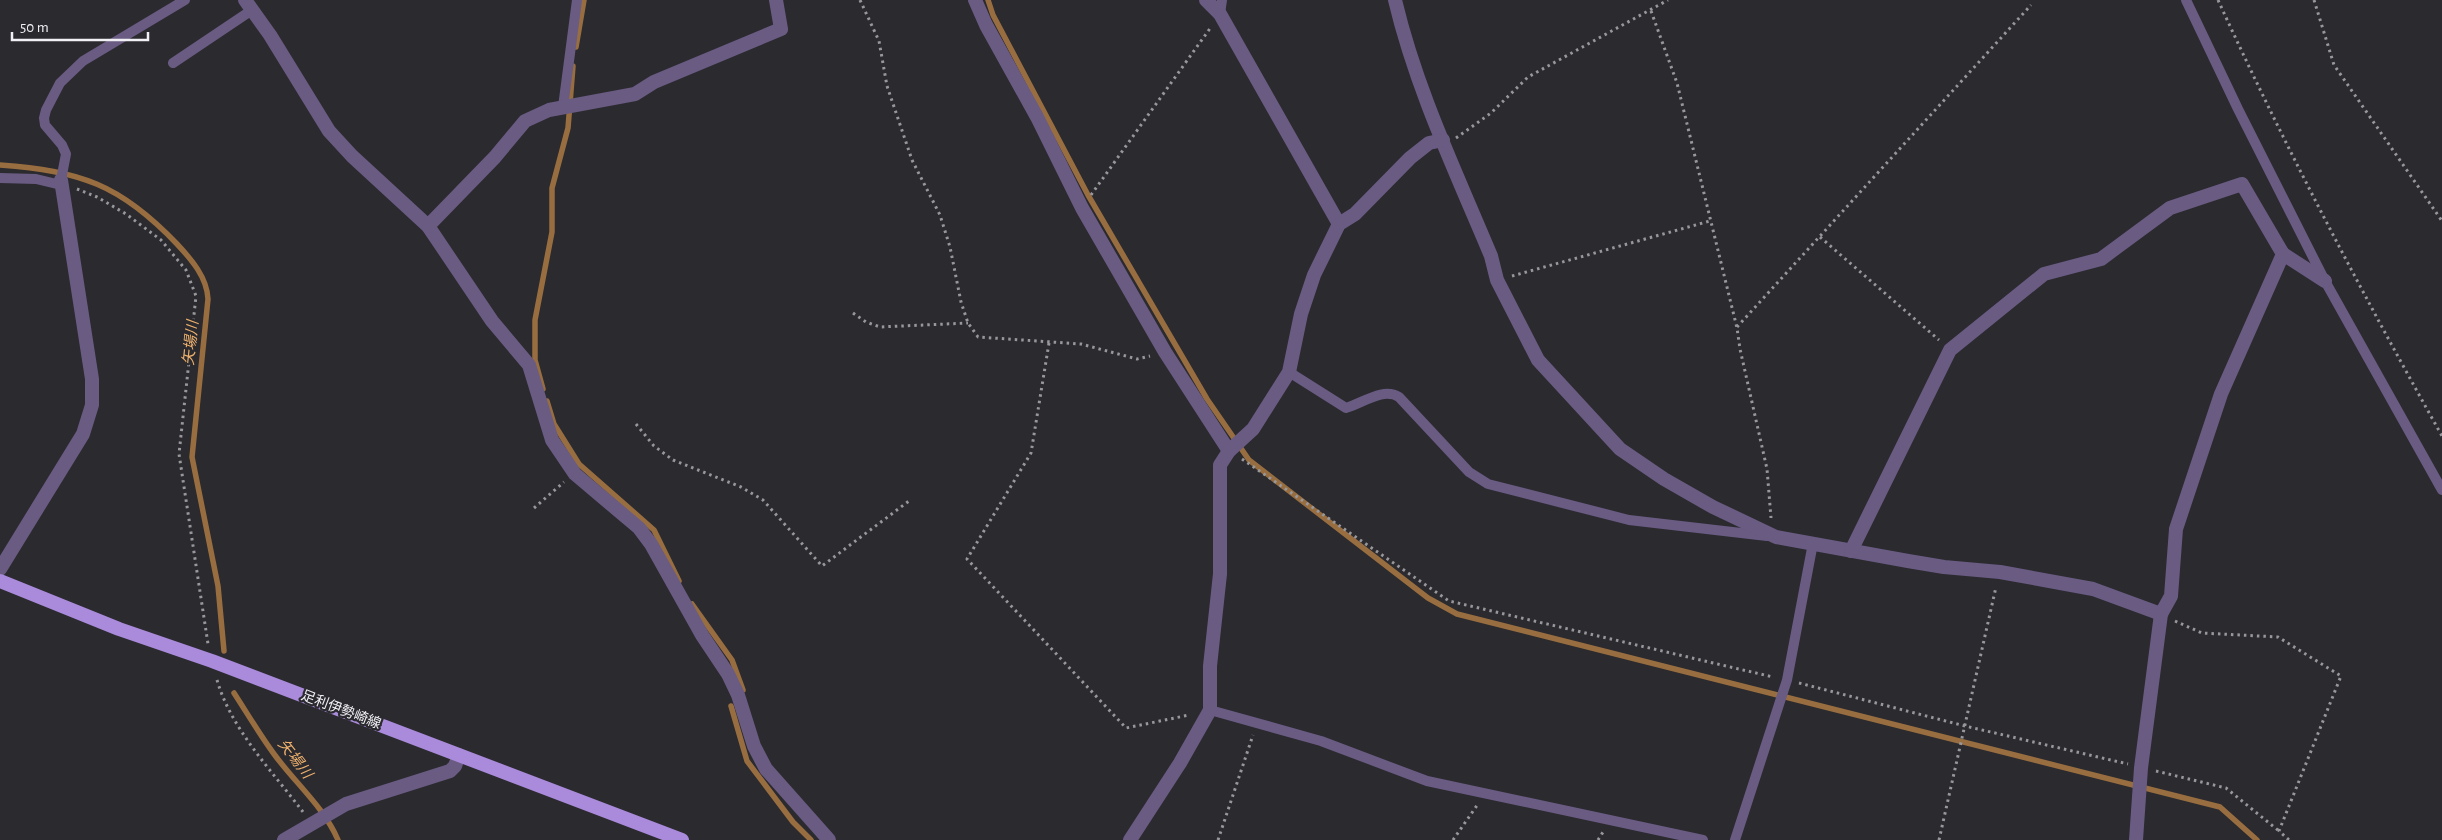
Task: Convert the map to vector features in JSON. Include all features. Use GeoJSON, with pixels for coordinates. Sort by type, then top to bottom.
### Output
{"type":"FeatureCollection","features":[{"type":"Feature","properties":{"kind":"main road","name":"足利伊勢崎線"},"geometry":{"type":"LineString","coordinates":[[0,581],[119,629],[212,661],[682,840]]}},
{"type":"Feature","properties":{"kind":"street"},"geometry":{"type":"LineString","coordinates":[[428,226],[495,157],[525,122],[549,110],[635,94],[654,82],[780,29],[776,0]]}},
{"type":"Feature","properties":{"kind":"street"},"geometry":{"type":"LineString","coordinates":[[976,0],[986,25],[1037,118],[1082,208],[1165,352],[1229,450]]}},
{"type":"Feature","properties":{"kind":"street"},"geometry":{"type":"LineString","coordinates":[[1206,0],[1220,14],[1340,224]]}},
{"type":"Feature","properties":{"kind":"street"},"geometry":{"type":"LineString","coordinates":[[1395,0],[1407,49],[1425,99],[1491,256],[1497,280],[1538,360],[1620,449],[1664,479],[1705,502],[1776,537],[1944,567],[2000,572],[2093,589],[2161,614]]}},
{"type":"Feature","properties":{"kind":"street"},"geometry":{"type":"LineString","coordinates":[[248,5],[270,35],[329,131],[352,156],[428,226],[492,321],[529,365],[552,440],[575,474],[639,528],[651,544],[702,635],[728,674],[738,695],[754,746],[766,769],[829,840]]}},
{"type":"Feature","properties":{"kind":"street"},"geometry":{"type":"LineString","coordinates":[[1130,840],[1180,763],[1210,710],[1210,666],[1220,574],[1220,465],[1229,450],[1253,429],[1289,372],[1301,314],[1314,275],[1340,224],[1355,214],[1410,158],[1430,143],[1443,140]]}},
{"type":"Feature","properties":{"kind":"street"},"geometry":{"type":"LineString","coordinates":[[0,569],[84,434],[92,405],[92,379],[61,182]]}},
{"type":"Feature","properties":{"kind":"street"},"geometry":{"type":"LineString","coordinates":[[1851,551],[1950,350],[2044,274],[2101,259],[2170,208],[2242,184],[2283,254],[2325,281]]}},
{"type":"Feature","properties":{"kind":"street"},"geometry":{"type":"LineString","coordinates":[[2136,840],[2141,768],[2161,614],[2171,596],[2176,529],[2221,394],[2283,254]]}},
{"type":"Feature","properties":{"kind":"street"},"geometry":{"type":"LineString","coordinates":[[284,840],[331,810],[368,795],[450,770],[455,766],[459,755]]}},
{"type":"Feature","properties":{"kind":"lane"},"geometry":{"type":"LineString","coordinates":[[0,178],[61,182],[66,154],[62,145],[45,125],[44,118],[46,110],[60,83],[83,61],[185,0]]}},
{"type":"Feature","properties":{"kind":"lane"},"geometry":{"type":"LineString","coordinates":[[569,106],[578,0]]}},
{"type":"Feature","properties":{"kind":"lane"},"geometry":{"type":"LineString","coordinates":[[1220,14],[1222,0]]}},
{"type":"Feature","properties":{"kind":"lane"},"geometry":{"type":"LineString","coordinates":[[2186,0],[2238,109],[2325,281],[2442,490]]}},
{"type":"Feature","properties":{"kind":"lane"},"geometry":{"type":"LineString","coordinates":[[173,63],[248,5]]}},
{"type":"Feature","properties":{"kind":"lane"},"geometry":{"type":"LineString","coordinates":[[1289,372],[1346,408],[1382,394],[1391,393],[1399,397],[1469,472],[1488,484],[1629,520],[1776,537]]}},
{"type":"Feature","properties":{"kind":"lane"},"geometry":{"type":"LineString","coordinates":[[1735,840],[1787,680],[1813,543]]}},
{"type":"Feature","properties":{"kind":"lane"},"geometry":{"type":"LineString","coordinates":[[1210,710],[1321,741],[1427,781],[1703,840]]}},
{"type":"Feature","properties":{"kind":"path"},"geometry":{"type":"LineString","coordinates":[[860,0],[879,41],[887,86],[912,160],[940,215],[968,323],[978,337],[1081,344],[1137,359],[1165,352]]}},
{"type":"Feature","properties":{"kind":"path"},"geometry":{"type":"LineString","coordinates":[[1443,140],[1457,138],[1478,124],[1528,77],[1668,0]]}},
{"type":"Feature","properties":{"kind":"path"},"geometry":{"type":"LineString","coordinates":[[2218,0],[2265,102],[2393,348],[2442,436]]}},
{"type":"Feature","properties":{"kind":"path"},"geometry":{"type":"LineString","coordinates":[[2314,0],[2334,65],[2442,221]]}},
{"type":"Feature","properties":{"kind":"path"},"geometry":{"type":"LineString","coordinates":[[1737,328],[2031,5]]}},
{"type":"Feature","properties":{"kind":"path"},"geometry":{"type":"LineString","coordinates":[[1651,11],[1677,83],[1737,328],[1740,350],[1767,470],[1769,511],[1776,537]]}},
{"type":"Feature","properties":{"kind":"path"},"geometry":{"type":"LineString","coordinates":[[1082,208],[1220,14]]}},
{"type":"Feature","properties":{"kind":"path"},"geometry":{"type":"LineString","coordinates":[[61,182],[97,198],[126,214],[161,240],[186,270],[196,296],[179,454],[195,564],[212,661],[225,702],[241,730],[313,821]]}},
{"type":"Feature","properties":{"kind":"path"},"geometry":{"type":"LineString","coordinates":[[1497,280],[1710,221]]}},
{"type":"Feature","properties":{"kind":"path"},"geometry":{"type":"LineString","coordinates":[[1820,238],[1950,350]]}},
{"type":"Feature","properties":{"kind":"path"},"geometry":{"type":"LineString","coordinates":[[853,313],[866,322],[880,327],[968,323]]}},
{"type":"Feature","properties":{"kind":"path"},"geometry":{"type":"LineString","coordinates":[[1049,343],[1032,453],[967,559],[1126,728],[1210,710]]}},
{"type":"Feature","properties":{"kind":"path"},"geometry":{"type":"LineString","coordinates":[[636,424],[654,446],[673,460],[741,487],[763,500],[822,566],[909,501]]}},
{"type":"Feature","properties":{"kind":"path"},"geometry":{"type":"LineString","coordinates":[[1229,450],[1449,601],[1787,680],[1965,726],[2226,788],[2289,840]]}},
{"type":"Feature","properties":{"kind":"path"},"geometry":{"type":"LineString","coordinates":[[534,508],[575,474]]}},
{"type":"Feature","properties":{"kind":"path"},"geometry":{"type":"LineString","coordinates":[[1939,840],[2000,572]]}},
{"type":"Feature","properties":{"kind":"path"},"geometry":{"type":"LineString","coordinates":[[2161,614],[2202,633],[2278,637],[2341,676],[2279,831]]}},
{"type":"Feature","properties":{"kind":"path"},"geometry":{"type":"LineString","coordinates":[[1218,840],[1257,723]]}},
{"type":"Feature","properties":{"kind":"path"},"geometry":{"type":"LineString","coordinates":[[1453,840],[1486,794]]}},
{"type":"Feature","properties":{"kind":"waterway"},"geometry":{"type":"LineString","coordinates":[[576,47],[584,0]]}},
{"type":"Feature","properties":{"kind":"waterway"},"geometry":{"type":"LineString","coordinates":[[988,0],[993,15],[1088,195],[1207,399],[1249,460],[1428,598],[1457,614],[2220,807],[2257,840]]}},
{"type":"Feature","properties":{"kind":"waterway"},"geometry":{"type":"LineString","coordinates":[[543,389],[535,360],[535,320],[552,232],[552,188],[568,128],[573,66]]}},
{"type":"Feature","properties":{"kind":"waterway","name":"矢場川"},"geometry":{"type":"LineString","coordinates":[[0,165],[53,171],[97,184],[117,194],[137,207],[177,244],[188,256],[205,283],[208,299],[192,457],[218,586],[224,651]]}},
{"type":"Feature","properties":{"kind":"waterway"},"geometry":{"type":"LineString","coordinates":[[547,401],[554,424],[579,464],[654,530],[679,581]]}},
{"type":"Feature","properties":{"kind":"waterway"},"geometry":{"type":"LineString","coordinates":[[692,604],[732,660],[743,690]]}},
{"type":"Feature","properties":{"kind":"waterway","name":"矢場川"},"geometry":{"type":"LineString","coordinates":[[234,693],[282,765],[325,817],[338,840]]}},
{"type":"Feature","properties":{"kind":"waterway"},"geometry":{"type":"LineString","coordinates":[[731,706],[747,761],[793,822],[811,840]]}}]}
